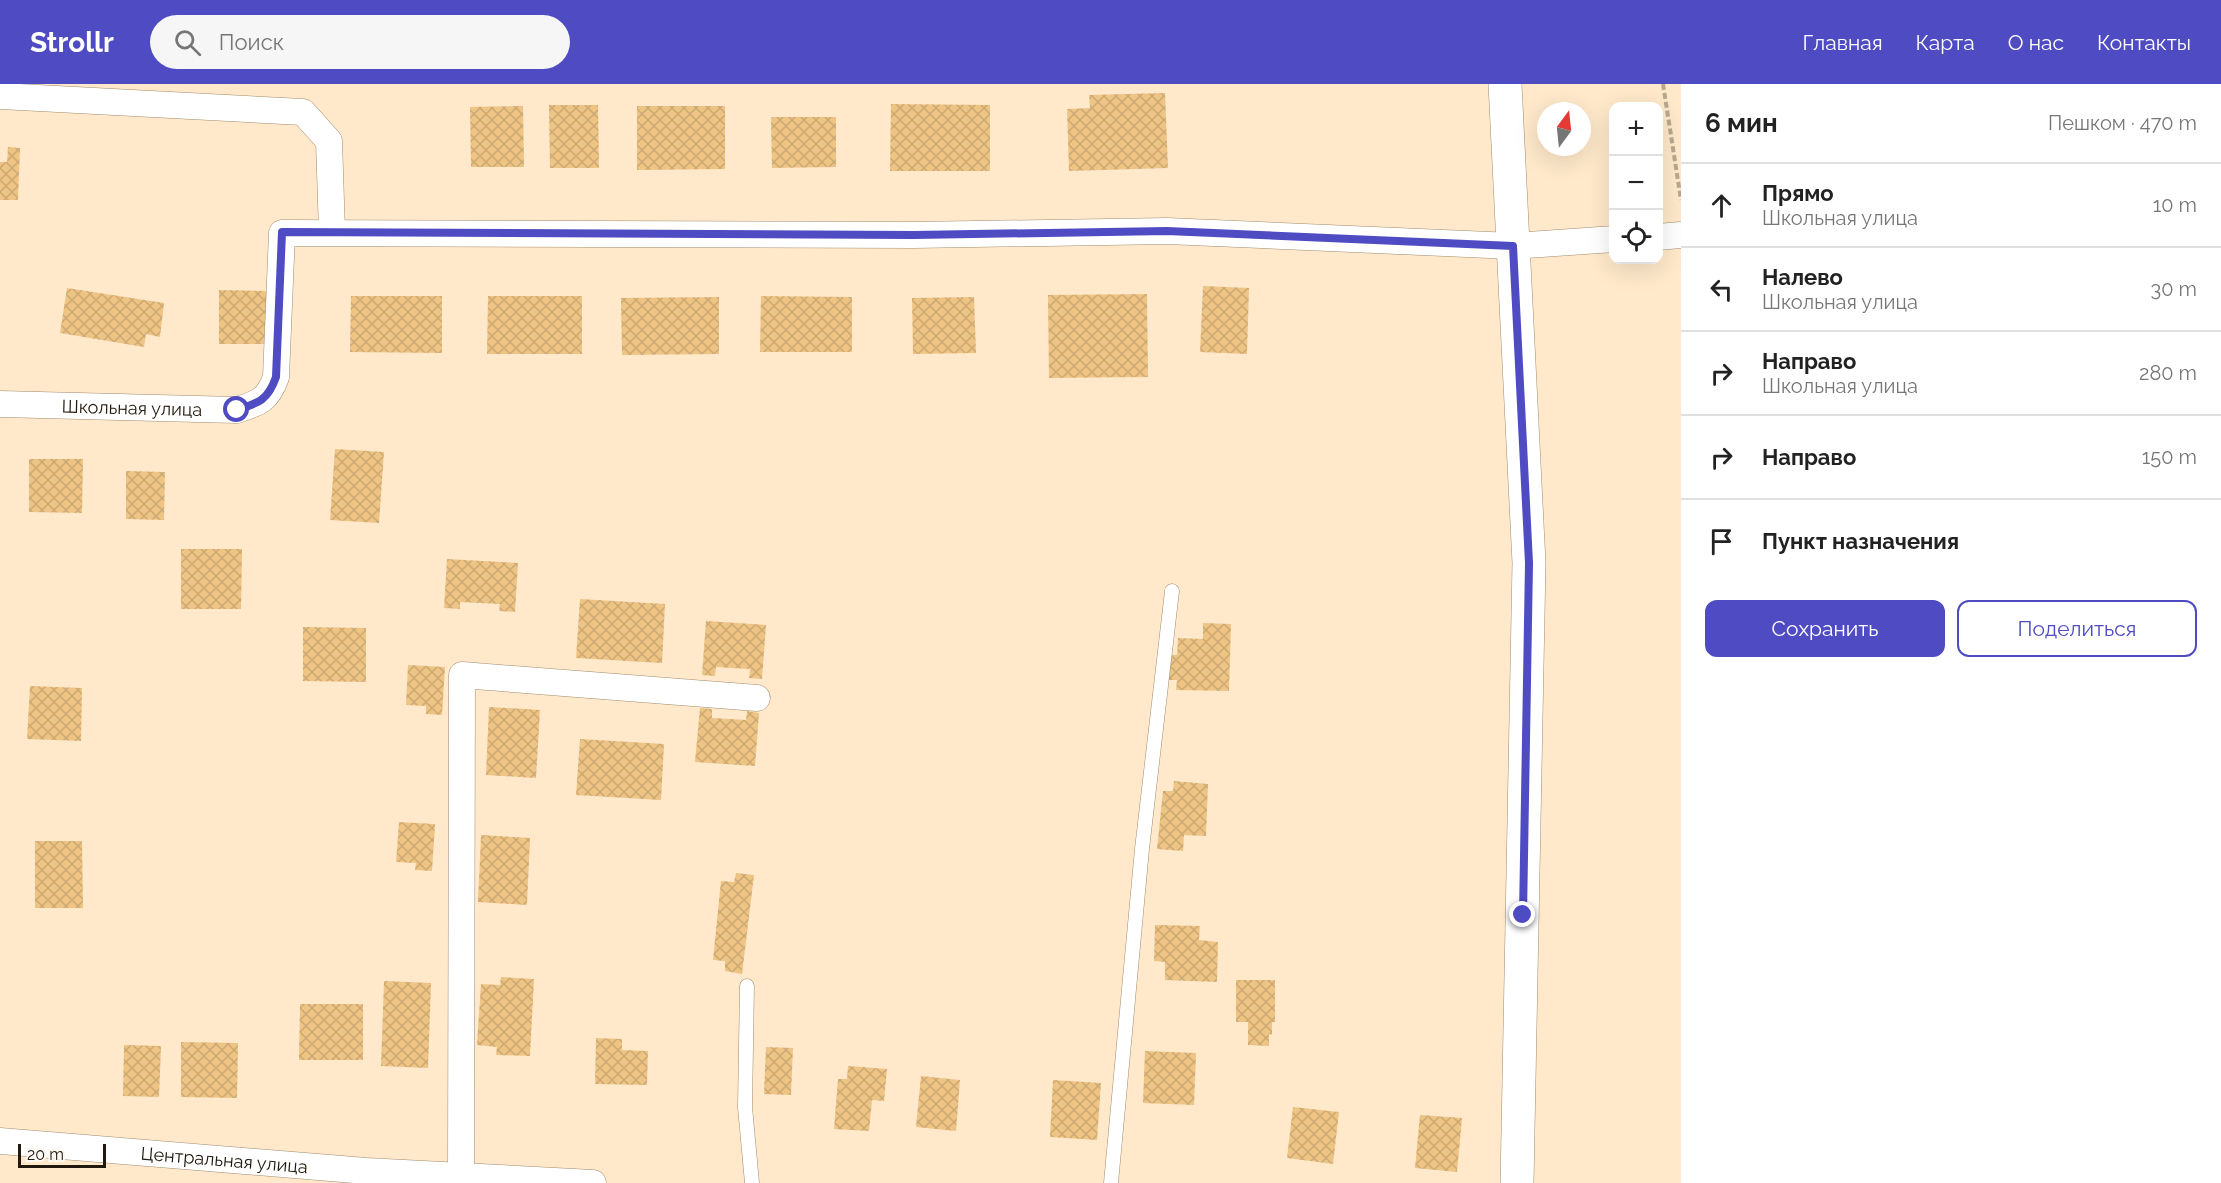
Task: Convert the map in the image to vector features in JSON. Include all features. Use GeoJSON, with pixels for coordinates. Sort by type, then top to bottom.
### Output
{"type":"FeatureCollection","features":[{"type":"Feature","properties":{"kind":"main road"},"geometry":{"type":"LineString","coordinates":[[1504,84],[1529,563],[1517,1183]]}},
{"type":"Feature","properties":{"kind":"street"},"geometry":{"type":"LineString","coordinates":[[0,96],[303,112],[329,141],[332,232]]}},
{"type":"Feature","properties":{"kind":"street","name":"Школьная улица"},"geometry":{"type":"LineString","coordinates":[[0,404],[237,410],[258,403],[271,393],[276,377],[282,232],[914,235],[1167,231],[1513,246],[1609,239]]}},
{"type":"Feature","properties":{"kind":"street"},"geometry":{"type":"LineString","coordinates":[[1663,237],[1681,235]]}},
{"type":"Feature","properties":{"kind":"street"},"geometry":{"type":"LineString","coordinates":[[461,1176],[462,675],[757,698]]}},
{"type":"Feature","properties":{"kind":"street","name":"Центральная улица"},"geometry":{"type":"LineString","coordinates":[[0,1141],[418,1178],[461,1176],[593,1183]]}},
{"type":"Feature","properties":{"kind":"lane"},"geometry":{"type":"LineString","coordinates":[[1111,1183],[1142,849],[1172,591]]}},
{"type":"Feature","properties":{"kind":"lane"},"geometry":{"type":"LineString","coordinates":[[747,986],[745,1107],[752,1183]]}},
{"type":"Feature","properties":{"kind":"path"},"geometry":{"type":"LineString","coordinates":[[1664,84],[1681,200]]}},
{"type":"Feature","properties":{"kind":"building"},"geometry":{"type":"Polygon","coordinates":[[[1165,93],[1168,168],[1069,171],[1067,109],[1090,108],[1089,95],[1165,93]]]}},
{"type":"Feature","properties":{"kind":"building"},"geometry":{"type":"Polygon","coordinates":[[[891,104],[990,105],[990,171],[890,171],[891,104]]]}},
{"type":"Feature","properties":{"kind":"building"},"geometry":{"type":"Polygon","coordinates":[[[549,105],[598,105],[599,168],[550,168],[549,105]]]}},
{"type":"Feature","properties":{"kind":"building"},"geometry":{"type":"Polygon","coordinates":[[[523,106],[524,167],[471,167],[470,107],[523,106]]]}},
{"type":"Feature","properties":{"kind":"building"},"geometry":{"type":"Polygon","coordinates":[[[637,106],[725,106],[725,169],[637,170],[637,106]]]}},
{"type":"Feature","properties":{"kind":"building"},"geometry":{"type":"Polygon","coordinates":[[[771,117],[836,117],[836,167],[772,168],[771,117]]]}},
{"type":"Feature","properties":{"kind":"building"},"geometry":{"type":"Polygon","coordinates":[[[8,147],[20,148],[18,200],[0,200],[0,162],[7,162],[8,147]]]}},
{"type":"Feature","properties":{"kind":"building"},"geometry":{"type":"Polygon","coordinates":[[[1203,286],[1249,288],[1247,354],[1200,352],[1203,286]]]}},
{"type":"Feature","properties":{"kind":"building"},"geometry":{"type":"Polygon","coordinates":[[[67,288],[164,303],[160,337],[146,334],[144,347],[60,333],[67,288]]]}},
{"type":"Feature","properties":{"kind":"building"},"geometry":{"type":"Polygon","coordinates":[[[219,290],[267,291],[266,344],[219,344],[219,290]]]}},
{"type":"Feature","properties":{"kind":"building"},"geometry":{"type":"Polygon","coordinates":[[[1147,294],[1148,377],[1049,378],[1048,295],[1147,294]]]}},
{"type":"Feature","properties":{"kind":"building"},"geometry":{"type":"Polygon","coordinates":[[[351,296],[442,296],[442,353],[350,352],[351,296]]]}},
{"type":"Feature","properties":{"kind":"building"},"geometry":{"type":"Polygon","coordinates":[[[488,296],[582,296],[582,354],[487,354],[488,296]]]}},
{"type":"Feature","properties":{"kind":"building"},"geometry":{"type":"Polygon","coordinates":[[[761,296],[852,297],[852,352],[760,352],[761,296]]]}},
{"type":"Feature","properties":{"kind":"building"},"geometry":{"type":"Polygon","coordinates":[[[719,297],[719,354],[622,355],[621,298],[719,297]]]}},
{"type":"Feature","properties":{"kind":"building"},"geometry":{"type":"Polygon","coordinates":[[[974,297],[976,353],[913,354],[912,298],[974,297]]]}},
{"type":"Feature","properties":{"kind":"building"},"geometry":{"type":"Polygon","coordinates":[[[335,449],[384,452],[379,523],[330,520],[335,449]]]}},
{"type":"Feature","properties":{"kind":"building"},"geometry":{"type":"Polygon","coordinates":[[[29,459],[83,459],[82,513],[29,512],[29,459]]]}},
{"type":"Feature","properties":{"kind":"building"},"geometry":{"type":"Polygon","coordinates":[[[126,471],[165,472],[164,520],[126,519],[126,471]]]}},
{"type":"Feature","properties":{"kind":"building"},"geometry":{"type":"Polygon","coordinates":[[[181,549],[242,549],[241,609],[181,609],[181,549]]]}},
{"type":"Feature","properties":{"kind":"building"},"geometry":{"type":"Polygon","coordinates":[[[447,559],[518,563],[515,612],[499,611],[500,604],[460,602],[460,609],[444,608],[447,559]]]}},
{"type":"Feature","properties":{"kind":"building"},"geometry":{"type":"Polygon","coordinates":[[[580,599],[665,604],[662,663],[576,658],[580,599]]]}},
{"type":"Feature","properties":{"kind":"building"},"geometry":{"type":"Polygon","coordinates":[[[706,621],[766,625],[762,679],[749,678],[750,669],[716,667],[715,676],[702,675],[706,621]]]}},
{"type":"Feature","properties":{"kind":"building"},"geometry":{"type":"Polygon","coordinates":[[[1203,623],[1231,624],[1229,691],[1176,690],[1177,680],[1168,680],[1169,655],[1177,655],[1178,638],[1203,639],[1203,623]]]}},
{"type":"Feature","properties":{"kind":"building"},"geometry":{"type":"Polygon","coordinates":[[[303,627],[366,628],[366,682],[303,681],[303,627]]]}},
{"type":"Feature","properties":{"kind":"building"},"geometry":{"type":"Polygon","coordinates":[[[408,665],[445,667],[442,715],[426,714],[426,706],[406,705],[408,665]]]}},
{"type":"Feature","properties":{"kind":"building"},"geometry":{"type":"Polygon","coordinates":[[[30,686],[82,688],[81,741],[27,739],[30,686]]]}},
{"type":"Feature","properties":{"kind":"building"},"geometry":{"type":"Polygon","coordinates":[[[489,707],[540,710],[536,778],[486,775],[489,707]]]}},
{"type":"Feature","properties":{"kind":"building"},"geometry":{"type":"Polygon","coordinates":[[[700,708],[712,709],[712,718],[746,720],[747,711],[759,713],[755,766],[695,762],[700,708]]]}},
{"type":"Feature","properties":{"kind":"building"},"geometry":{"type":"Polygon","coordinates":[[[580,739],[664,744],[661,800],[576,795],[580,739]]]}},
{"type":"Feature","properties":{"kind":"building"},"geometry":{"type":"Polygon","coordinates":[[[1174,781],[1208,784],[1206,836],[1184,835],[1183,851],[1157,849],[1163,791],[1173,791],[1174,781]]]}},
{"type":"Feature","properties":{"kind":"building"},"geometry":{"type":"Polygon","coordinates":[[[399,822],[435,824],[432,871],[415,870],[416,863],[396,862],[399,822]]]}},
{"type":"Feature","properties":{"kind":"building"},"geometry":{"type":"Polygon","coordinates":[[[481,835],[530,838],[527,905],[478,902],[481,835]]]}},
{"type":"Feature","properties":{"kind":"building"},"geometry":{"type":"Polygon","coordinates":[[[35,841],[82,841],[83,908],[35,908],[35,841]]]}},
{"type":"Feature","properties":{"kind":"building"},"geometry":{"type":"Polygon","coordinates":[[[736,873],[754,875],[742,974],[725,971],[725,961],[713,960],[721,881],[734,882],[736,873]]]}},
{"type":"Feature","properties":{"kind":"building"},"geometry":{"type":"Polygon","coordinates":[[[1155,925],[1200,926],[1199,940],[1218,942],[1217,982],[1165,980],[1165,962],[1154,961],[1155,925]]]}},
{"type":"Feature","properties":{"kind":"building"},"geometry":{"type":"Polygon","coordinates":[[[501,977],[534,979],[530,1056],[496,1055],[497,1047],[477,1045],[481,984],[500,985],[501,977]]]}},
{"type":"Feature","properties":{"kind":"building"},"geometry":{"type":"Polygon","coordinates":[[[1236,980],[1275,980],[1275,1022],[1272,1022],[1272,1035],[1269,1034],[1269,1046],[1248,1045],[1248,1022],[1236,1022],[1236,980]]]}},
{"type":"Feature","properties":{"kind":"building"},"geometry":{"type":"Polygon","coordinates":[[[384,981],[431,983],[428,1068],[381,1066],[384,981]]]}},
{"type":"Feature","properties":{"kind":"building"},"geometry":{"type":"Polygon","coordinates":[[[300,1004],[363,1004],[363,1060],[299,1060],[300,1004]]]}},
{"type":"Feature","properties":{"kind":"building"},"geometry":{"type":"Polygon","coordinates":[[[596,1038],[622,1039],[622,1050],[648,1051],[647,1085],[595,1084],[596,1038]]]}},
{"type":"Feature","properties":{"kind":"building"},"geometry":{"type":"Polygon","coordinates":[[[181,1042],[238,1043],[237,1098],[181,1097],[181,1042]]]}},
{"type":"Feature","properties":{"kind":"building"},"geometry":{"type":"Polygon","coordinates":[[[124,1045],[161,1046],[159,1097],[123,1096],[124,1045]]]}},
{"type":"Feature","properties":{"kind":"building"},"geometry":{"type":"Polygon","coordinates":[[[766,1047],[793,1048],[791,1095],[764,1094],[766,1047]]]}},
{"type":"Feature","properties":{"kind":"building"},"geometry":{"type":"Polygon","coordinates":[[[1145,1051],[1196,1053],[1194,1105],[1143,1103],[1145,1051]]]}},
{"type":"Feature","properties":{"kind":"building"},"geometry":{"type":"Polygon","coordinates":[[[848,1066],[887,1069],[884,1101],[872,1100],[869,1131],[834,1129],[838,1079],[847,1079],[848,1066]]]}},
{"type":"Feature","properties":{"kind":"building"},"geometry":{"type":"Polygon","coordinates":[[[921,1076],[960,1080],[956,1131],[916,1127],[921,1076]]]}},
{"type":"Feature","properties":{"kind":"building"},"geometry":{"type":"Polygon","coordinates":[[[1053,1080],[1101,1083],[1097,1140],[1050,1137],[1053,1080]]]}},
{"type":"Feature","properties":{"kind":"building"},"geometry":{"type":"Polygon","coordinates":[[[1293,1107],[1339,1112],[1333,1164],[1287,1158],[1293,1107]]]}},
{"type":"Feature","properties":{"kind":"building"},"geometry":{"type":"Polygon","coordinates":[[[1420,1115],[1462,1118],[1457,1172],[1415,1168],[1420,1115]]]}},
{"type":"Feature","properties":{"kind":"route"},"geometry":{"type":"LineString","coordinates":[[237,410],[258,403],[271,393],[276,377],[282,232],[914,235],[1167,231],[1513,246],[1529,563],[1523,915]]}}]}
